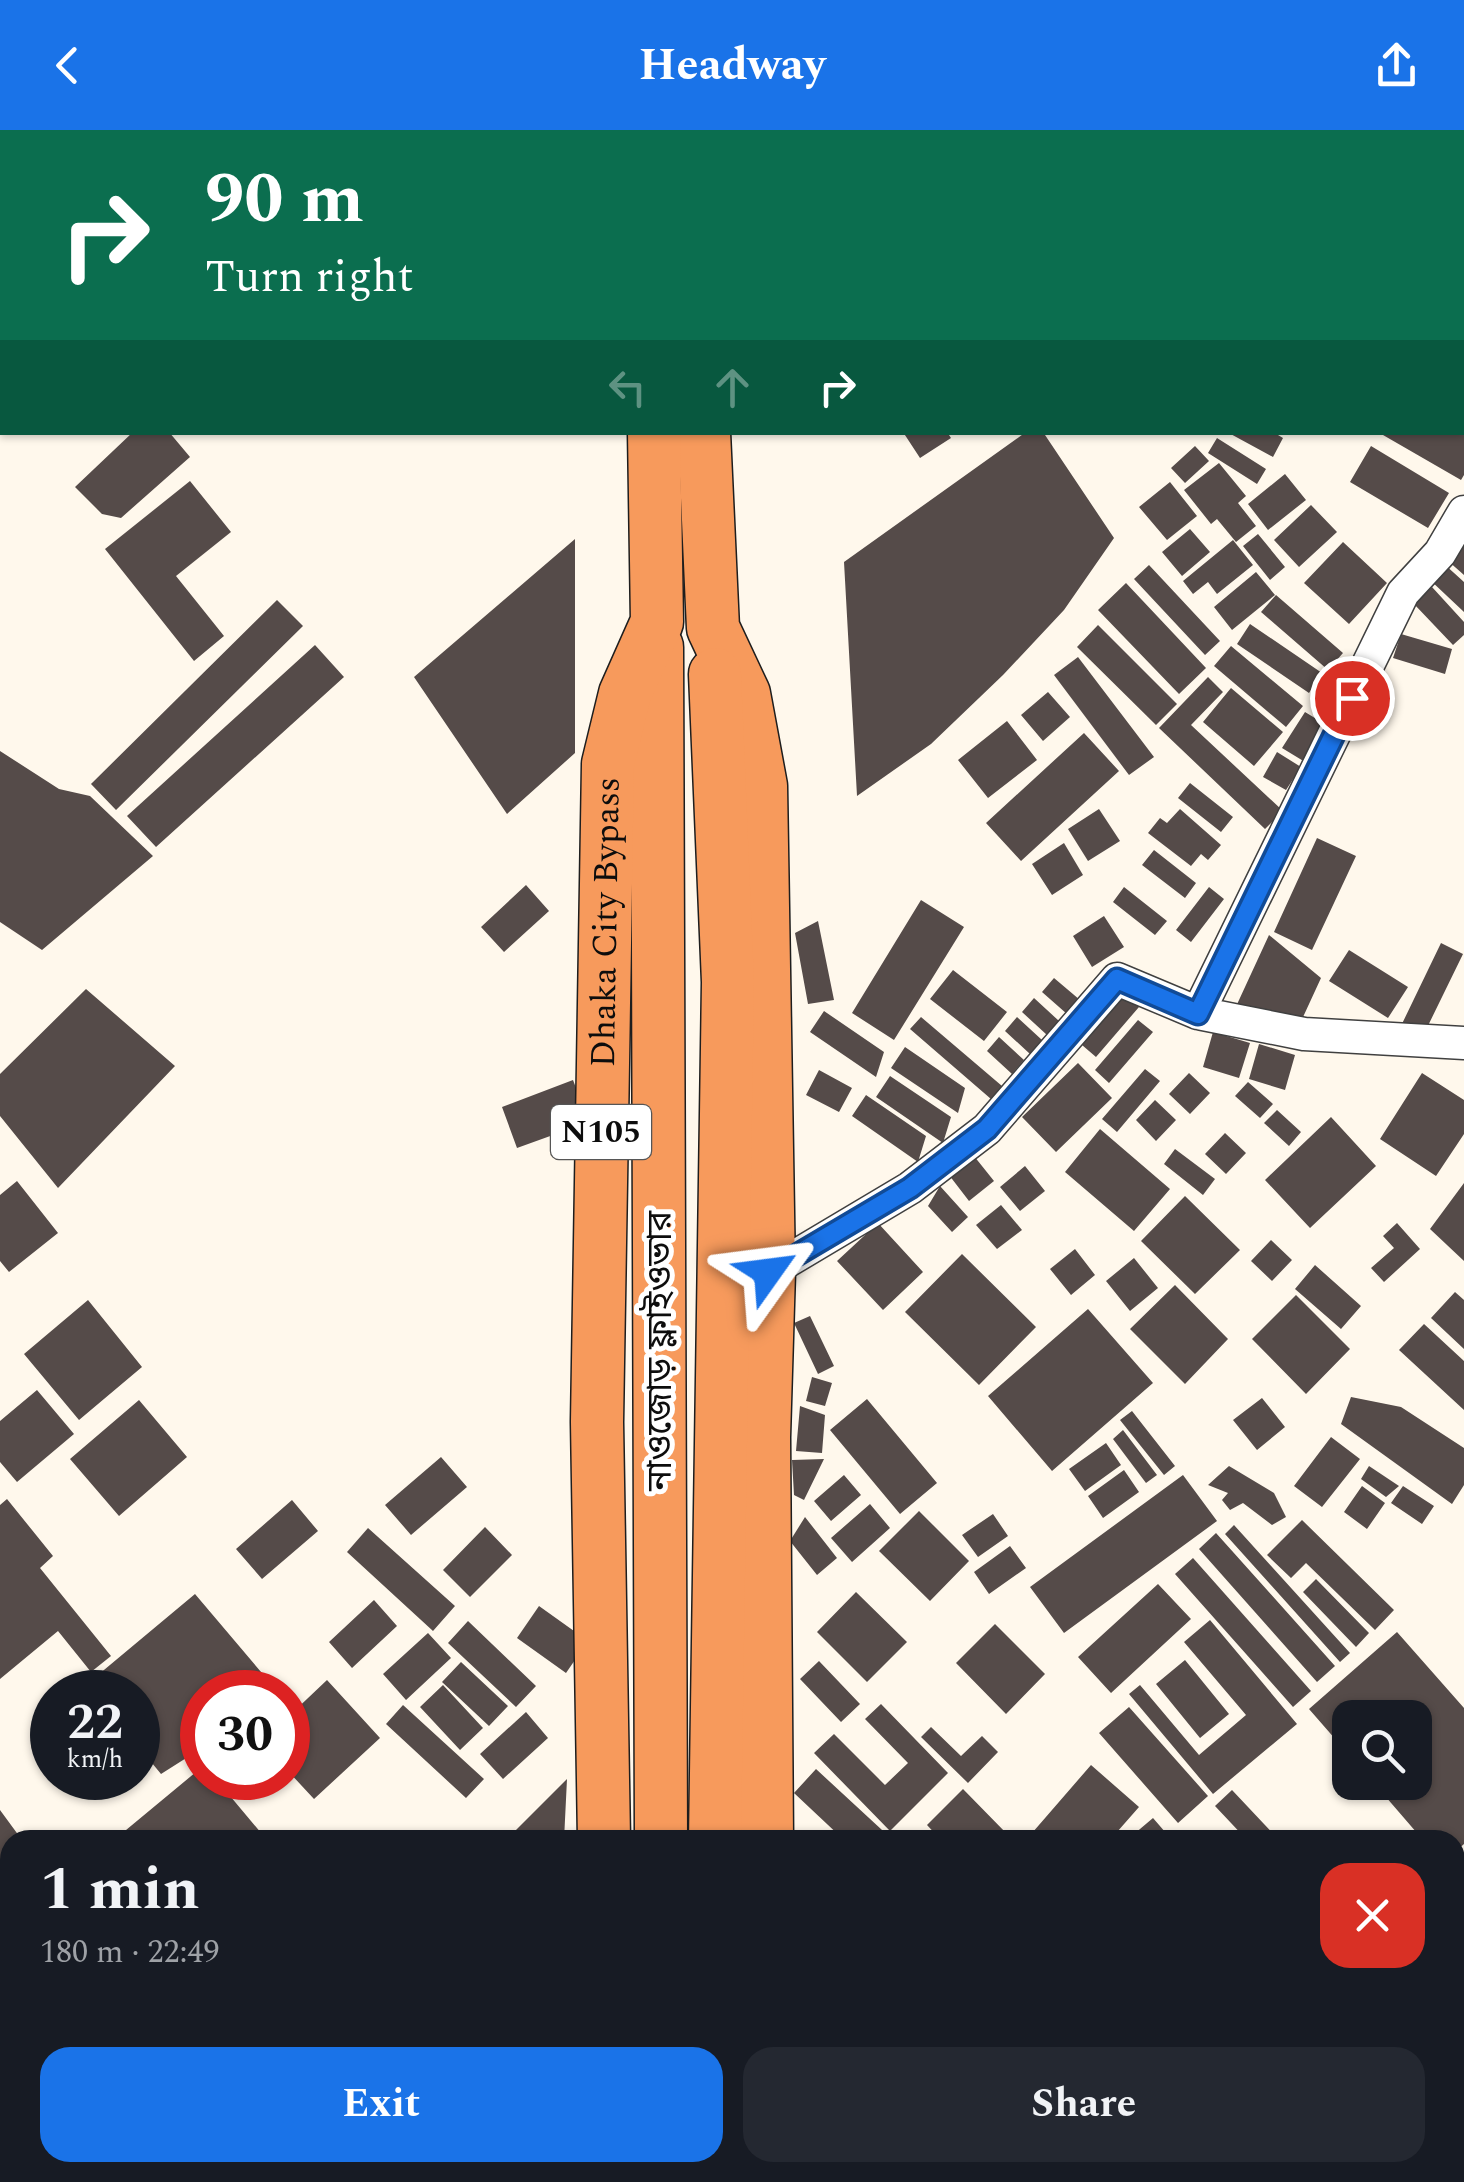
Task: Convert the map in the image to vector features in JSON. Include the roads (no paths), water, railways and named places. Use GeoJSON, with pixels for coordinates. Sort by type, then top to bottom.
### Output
{"type":"FeatureCollection","features":[{"type":"Feature","properties":{"kind":"highway","name":"Dhaka City Bypass"},"geometry":{"type":"LineString","coordinates":[[604,1830],[597,1422],[608,764],[625,694],[657,622],[654,435]]}},
{"type":"Feature","properties":{"kind":"highway","name":"নাওজোড় ফ্লাইওভার"},"geometry":{"type":"LineString","coordinates":[[704,435],[728,982],[715,1830]]}},
{"type":"Feature","properties":{"kind":"highway","name":"নাওজোড় ফ্লাইওভার"},"geometry":{"type":"LineString","coordinates":[[657,622],[662,1830]]}},
{"type":"Feature","properties":{"kind":"highway"},"geometry":{"type":"LineString","coordinates":[[713,628],[744,694],[761,786],[768,1272],[764,1436],[767,1830]]}},
{"type":"Feature","properties":{"kind":"street"},"geometry":{"type":"LineString","coordinates":[[1198,1014],[1403,593],[1440,552],[1464,512]]}},
{"type":"Feature","properties":{"kind":"street"},"geometry":{"type":"LineString","coordinates":[[768,1272],[910,1188],[987,1129],[1117,979],[1198,1014],[1304,1034],[1464,1043]]}}]}
